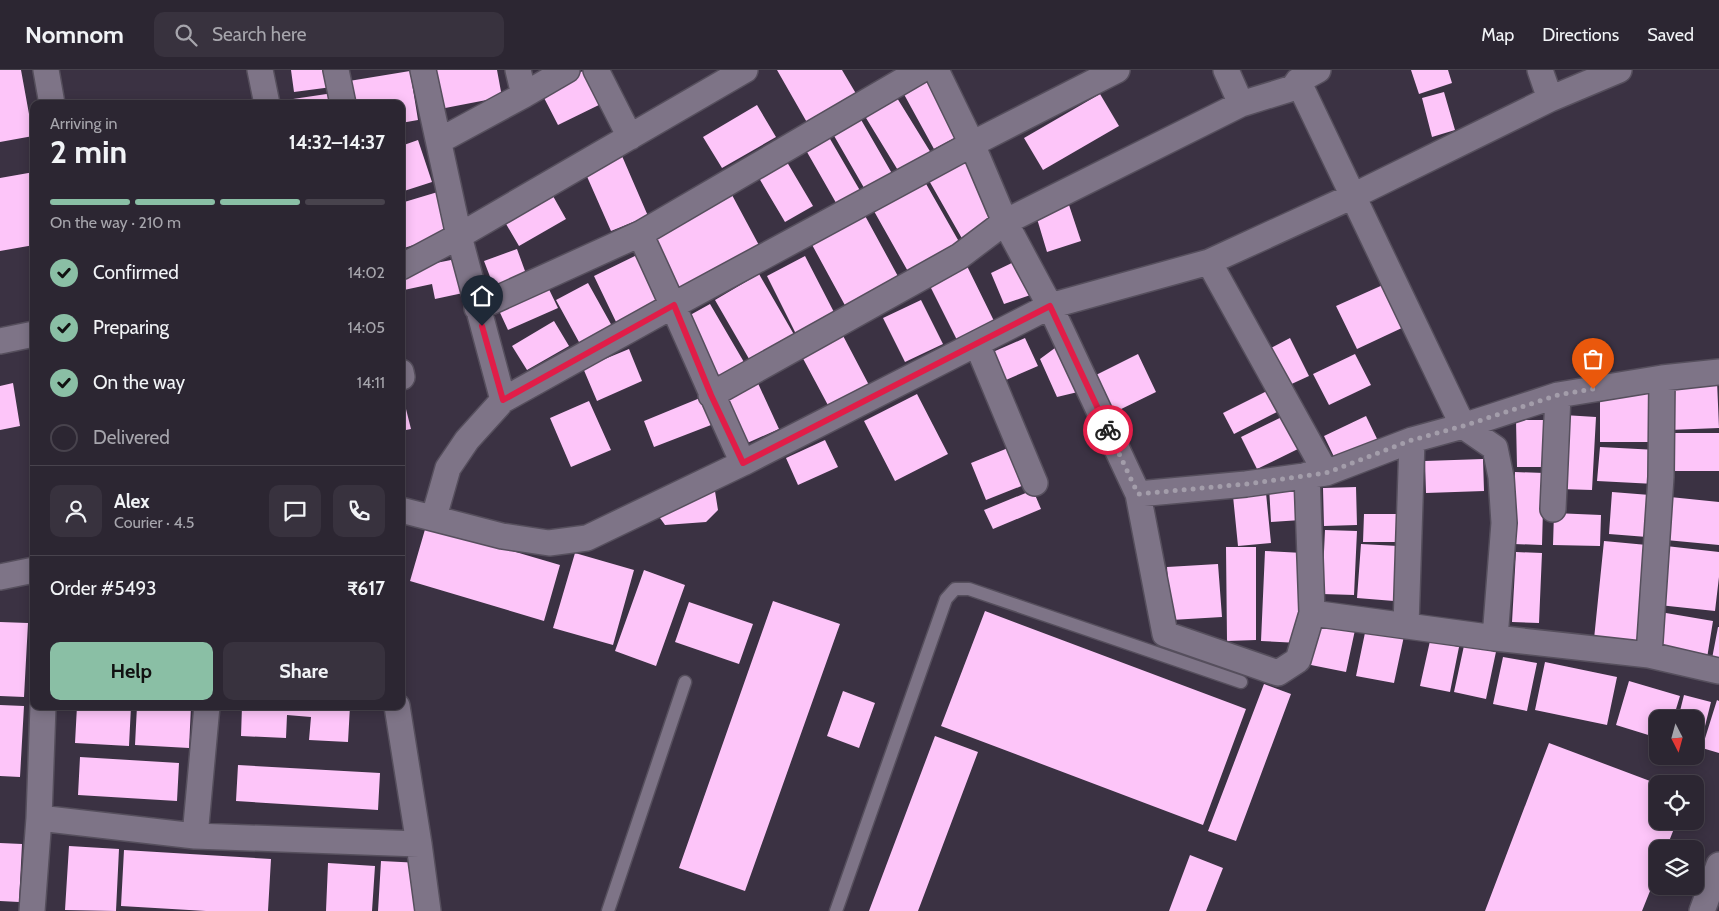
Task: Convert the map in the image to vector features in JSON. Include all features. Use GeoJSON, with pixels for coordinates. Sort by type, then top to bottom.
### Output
{"type":"FeatureCollection","features":[{"type":"Feature","properties":{"kind":"street"},"geometry":{"type":"LineString","coordinates":[[46,70],[51,100]]}},
{"type":"Feature","properties":{"kind":"street"},"geometry":{"type":"LineString","coordinates":[[260,70],[267,100]]}},
{"type":"Feature","properties":{"kind":"street"},"geometry":{"type":"LineString","coordinates":[[336,70],[342,100]]}},
{"type":"Feature","properties":{"kind":"street"},"geometry":{"type":"LineString","coordinates":[[423,70],[459,236],[503,400]]}},
{"type":"Feature","properties":{"kind":"street"},"geometry":{"type":"LineString","coordinates":[[518,70],[524,95]]}},
{"type":"Feature","properties":{"kind":"street"},"geometry":{"type":"LineString","coordinates":[[439,141],[567,70]]}},
{"type":"Feature","properties":{"kind":"street"},"geometry":{"type":"LineString","coordinates":[[596,70],[630,137]]}},
{"type":"Feature","properties":{"kind":"street"},"geometry":{"type":"LineString","coordinates":[[405,264],[459,236],[745,70]]}},
{"type":"Feature","properties":{"kind":"street"},"geometry":{"type":"LineString","coordinates":[[477,308],[640,234],[921,70]]}},
{"type":"Feature","properties":{"kind":"street"},"geometry":{"type":"LineString","coordinates":[[936,70],[972,144],[1005,222],[1050,306],[1138,494],[1165,634],[1278,673],[1298,660],[1312,613],[1317,474],[1209,262]]}},
{"type":"Feature","properties":{"kind":"street"},"geometry":{"type":"LineString","coordinates":[[434,517],[448,468],[467,440],[503,400],[972,144],[1117,70]]}},
{"type":"Feature","properties":{"kind":"street"},"geometry":{"type":"LineString","coordinates":[[1226,70],[1240,104]]}},
{"type":"Feature","properties":{"kind":"street"},"geometry":{"type":"LineString","coordinates":[[1540,70],[1550,99]]}},
{"type":"Feature","properties":{"kind":"street"},"geometry":{"type":"LineString","coordinates":[[405,511],[502,536],[549,543],[587,538],[743,463],[1050,306],[1209,262],[1353,196],[1550,99],[1619,70]]}},
{"type":"Feature","properties":{"kind":"street"},"geometry":{"type":"LineString","coordinates":[[711,395],[960,256],[1005,222],[1240,104],[1293,88],[1308,76],[1353,196],[1463,426],[1495,448],[1501,477],[1504,523],[1495,638]]}},
{"type":"Feature","properties":{"kind":"street"},"geometry":{"type":"LineString","coordinates":[[640,234],[674,305],[711,395],[743,463]]}},
{"type":"Feature","properties":{"kind":"street"},"geometry":{"type":"LineString","coordinates":[[0,341],[30,335]]}},
{"type":"Feature","properties":{"kind":"street"},"geometry":{"type":"LineString","coordinates":[[977,344],[1036,483]]}},
{"type":"Feature","properties":{"kind":"street"},"geometry":{"type":"LineString","coordinates":[[1138,494],[1246,484],[1317,474],[1412,440],[1463,426],[1558,395],[1662,378],[1719,372]]}},
{"type":"Feature","properties":{"kind":"street"},"geometry":{"type":"LineString","coordinates":[[1649,655],[1661,477],[1662,378]]}},
{"type":"Feature","properties":{"kind":"street"},"geometry":{"type":"LineString","coordinates":[[1553,510],[1558,395]]}},
{"type":"Feature","properties":{"kind":"street"},"geometry":{"type":"LineString","coordinates":[[1406,626],[1412,440]]}},
{"type":"Feature","properties":{"kind":"street"},"geometry":{"type":"LineString","coordinates":[[0,577],[30,571]]}},
{"type":"Feature","properties":{"kind":"street"},"geometry":{"type":"LineString","coordinates":[[1312,613],[1495,638],[1649,655],[1719,672]]}},
{"type":"Feature","properties":{"kind":"street"},"geometry":{"type":"LineString","coordinates":[[32,911],[40,818],[43,710]]}},
{"type":"Feature","properties":{"kind":"street"},"geometry":{"type":"LineString","coordinates":[[195,836],[207,710]]}},
{"type":"Feature","properties":{"kind":"street"},"geometry":{"type":"LineString","coordinates":[[398,710],[428,911]]}},
{"type":"Feature","properties":{"kind":"street"},"geometry":{"type":"LineString","coordinates":[[40,818],[195,836],[419,844]]}},
{"type":"Feature","properties":{"kind":"street"},"geometry":{"type":"LineString","coordinates":[[1702,911],[1719,866]]}},
{"type":"Feature","properties":{"kind":"lane"},"geometry":{"type":"LineString","coordinates":[[836,911],[946,599],[955,589],[968,589],[1241,682]]}},
{"type":"Feature","properties":{"kind":"lane"},"geometry":{"type":"LineString","coordinates":[[608,911],[686,682]]}},
{"type":"Feature","properties":{"kind":"building"},"geometry":{"type":"Polygon","coordinates":[[[0,70],[21,70],[30,120],[30,137],[0,142],[0,70]]]}},
{"type":"Feature","properties":{"kind":"building"},"geometry":{"type":"Polygon","coordinates":[[[291,70],[330,70],[332,87],[294,92],[291,70]]]}},
{"type":"Feature","properties":{"kind":"building"},"geometry":{"type":"Polygon","coordinates":[[[433,70],[497,70],[502,97],[440,109],[433,70]]]}},
{"type":"Feature","properties":{"kind":"building"},"geometry":{"type":"Polygon","coordinates":[[[585,70],[605,102],[558,125],[541,92],[585,70]]]}},
{"type":"Feature","properties":{"kind":"building"},"geometry":{"type":"Polygon","coordinates":[[[777,70],[842,70],[858,97],[809,126],[777,70]]]}},
{"type":"Feature","properties":{"kind":"building"},"geometry":{"type":"Polygon","coordinates":[[[1411,70],[1448,70],[1452,83],[1419,94],[1411,70]]]}},
{"type":"Feature","properties":{"kind":"building"},"geometry":{"type":"Polygon","coordinates":[[[410,71],[418,120],[405,122],[405,100],[352,100],[349,81],[410,71]]]}},
{"type":"Feature","properties":{"kind":"building"},"geometry":{"type":"Polygon","coordinates":[[[930,71],[964,133],[934,149],[900,87],[930,71]]]}},
{"type":"Feature","properties":{"kind":"building"},"geometry":{"type":"Polygon","coordinates":[[[340,92],[341,100],[293,100],[340,92]]]}},
{"type":"Feature","properties":{"kind":"building"},"geometry":{"type":"Polygon","coordinates":[[[1444,92],[1455,130],[1432,137],[1422,98],[1444,92]]]}},
{"type":"Feature","properties":{"kind":"building"},"geometry":{"type":"Polygon","coordinates":[[[894,93],[931,153],[899,172],[863,113],[894,93]]]}},
{"type":"Feature","properties":{"kind":"building"},"geometry":{"type":"Polygon","coordinates":[[[1100,94],[1119,126],[1043,170],[1024,138],[1100,94]]]}},
{"type":"Feature","properties":{"kind":"building"},"geometry":{"type":"Polygon","coordinates":[[[757,105],[776,137],[722,168],[703,137],[757,105]]]}},
{"type":"Feature","properties":{"kind":"building"},"geometry":{"type":"Polygon","coordinates":[[[856,111],[894,177],[867,193],[829,127],[856,111]]]}},
{"type":"Feature","properties":{"kind":"building"},"geometry":{"type":"Polygon","coordinates":[[[826,132],[862,194],[839,208],[803,145],[826,132]]]}},
{"type":"Feature","properties":{"kind":"building"},"geometry":{"type":"Polygon","coordinates":[[[418,140],[432,182],[405,191],[405,145],[418,140]]]}},
{"type":"Feature","properties":{"kind":"building"},"geometry":{"type":"Polygon","coordinates":[[[622,156],[648,216],[611,231],[585,172],[622,156]]]}},
{"type":"Feature","properties":{"kind":"building"},"geometry":{"type":"Polygon","coordinates":[[[784,157],[813,206],[785,222],[756,173],[784,157]]]}},
{"type":"Feature","properties":{"kind":"building"},"geometry":{"type":"Polygon","coordinates":[[[968,159],[996,213],[964,242],[927,177],[968,159]]]}},
{"type":"Feature","properties":{"kind":"building"},"geometry":{"type":"Polygon","coordinates":[[[30,173],[30,246],[0,251],[0,178],[30,173]]]}},
{"type":"Feature","properties":{"kind":"building"},"geometry":{"type":"Polygon","coordinates":[[[921,175],[962,247],[910,275],[870,204],[921,175]]]}},
{"type":"Feature","properties":{"kind":"building"},"geometry":{"type":"Polygon","coordinates":[[[549,189],[566,219],[519,246],[502,217],[549,189]]]}},
{"type":"Feature","properties":{"kind":"building"},"geometry":{"type":"Polygon","coordinates":[[[441,191],[454,232],[405,248],[405,202],[441,191]]]}},
{"type":"Feature","properties":{"kind":"building"},"geometry":{"type":"Polygon","coordinates":[[[732,195],[761,249],[680,294],[650,239],[732,195]]]}},
{"type":"Feature","properties":{"kind":"building"},"geometry":{"type":"Polygon","coordinates":[[[1068,202],[1081,241],[1047,252],[1035,212],[1068,202]]]}},
{"type":"Feature","properties":{"kind":"building"},"geometry":{"type":"Polygon","coordinates":[[[863,212],[900,280],[847,309],[810,241],[863,212]]]}},
{"type":"Feature","properties":{"kind":"building"},"geometry":{"type":"Polygon","coordinates":[[[517,249],[529,282],[497,295],[484,261],[517,249]]]}},
{"type":"Feature","properties":{"kind":"building"},"geometry":{"type":"Polygon","coordinates":[[[639,254],[663,304],[618,326],[594,276],[639,254]]]}},
{"type":"Feature","properties":{"kind":"building"},"geometry":{"type":"Polygon","coordinates":[[[805,256],[837,318],[798,338],[767,276],[805,256]]]}},
{"type":"Feature","properties":{"kind":"building"},"geometry":{"type":"Polygon","coordinates":[[[1022,258],[1039,292],[1004,304],[991,273],[1022,258]]]}},
{"type":"Feature","properties":{"kind":"building"},"geometry":{"type":"Polygon","coordinates":[[[456,259],[463,293],[435,299],[432,284],[405,290],[405,269],[456,259]]]}},
{"type":"Feature","properties":{"kind":"building"},"geometry":{"type":"Polygon","coordinates":[[[966,264],[994,321],[957,340],[928,282],[966,264]]]}},
{"type":"Feature","properties":{"kind":"building"},"geometry":{"type":"Polygon","coordinates":[[[759,274],[796,338],[752,364],[715,300],[759,274]]]}},
{"type":"Feature","properties":{"kind":"building"},"geometry":{"type":"Polygon","coordinates":[[[545,281],[558,308],[508,330],[496,304],[545,281]]]}},
{"type":"Feature","properties":{"kind":"building"},"geometry":{"type":"Polygon","coordinates":[[[588,283],[617,335],[585,353],[556,300],[588,283]]]}},
{"type":"Feature","properties":{"kind":"building"},"geometry":{"type":"Polygon","coordinates":[[[1385,284],[1404,327],[1357,349],[1336,306],[1385,284]]]}},
{"type":"Feature","properties":{"kind":"building"},"geometry":{"type":"Polygon","coordinates":[[[921,300],[943,344],[905,362],[883,318],[921,300]]]}},
{"type":"Feature","properties":{"kind":"building"},"geometry":{"type":"Polygon","coordinates":[[[710,304],[748,369],[721,385],[683,319],[710,304]]]}},
{"type":"Feature","properties":{"kind":"building"},"geometry":{"type":"Polygon","coordinates":[[[554,321],[569,346],[527,370],[512,346],[554,321]]]}},
{"type":"Feature","properties":{"kind":"building"},"geometry":{"type":"Polygon","coordinates":[[[840,330],[870,387],[830,409],[799,351],[840,330]]]}},
{"type":"Feature","properties":{"kind":"building"},"geometry":{"type":"Polygon","coordinates":[[[1025,338],[1038,366],[999,383],[986,355],[1025,338]]]}},
{"type":"Feature","properties":{"kind":"building"},"geometry":{"type":"Polygon","coordinates":[[[1290,338],[1309,376],[1285,387],[1267,350],[1290,338]]]}},
{"type":"Feature","properties":{"kind":"building"},"geometry":{"type":"Polygon","coordinates":[[[1059,345],[1082,391],[1057,397],[1040,359],[1059,345]]]}},
{"type":"Feature","properties":{"kind":"building"},"geometry":{"type":"Polygon","coordinates":[[[629,349],[642,381],[597,401],[583,368],[629,349]]]}},
{"type":"Feature","properties":{"kind":"building"},"geometry":{"type":"Polygon","coordinates":[[[1138,354],[1156,392],[1113,413],[1094,376],[1138,354]]]}},
{"type":"Feature","properties":{"kind":"building"},"geometry":{"type":"Polygon","coordinates":[[[1355,354],[1371,385],[1329,405],[1313,374],[1355,354]]]}},
{"type":"Feature","properties":{"kind":"building"},"geometry":{"type":"Polygon","coordinates":[[[756,379],[779,429],[745,444],[722,395],[756,379]]]}},
{"type":"Feature","properties":{"kind":"building"},"geometry":{"type":"Polygon","coordinates":[[[1717,381],[1719,428],[1669,430],[1668,383],[1717,381]]]}},
{"type":"Feature","properties":{"kind":"building"},"geometry":{"type":"Polygon","coordinates":[[[13,383],[20,426],[0,430],[0,386],[13,383]]]}},
{"type":"Feature","properties":{"kind":"building"},"geometry":{"type":"Polygon","coordinates":[[[1271,389],[1281,410],[1234,434],[1223,413],[1271,389]]]}},
{"type":"Feature","properties":{"kind":"building"},"geometry":{"type":"Polygon","coordinates":[[[1658,393],[1658,442],[1600,442],[1600,394],[1658,393]]]}},
{"type":"Feature","properties":{"kind":"building"},"geometry":{"type":"Polygon","coordinates":[[[917,394],[948,454],[895,481],[864,421],[917,394]]]}},
{"type":"Feature","properties":{"kind":"building"},"geometry":{"type":"Polygon","coordinates":[[[700,398],[711,425],[654,447],[644,421],[700,398]]]}},
{"type":"Feature","properties":{"kind":"building"},"geometry":{"type":"Polygon","coordinates":[[[589,401],[611,450],[571,467],[550,418],[589,401]]]}},
{"type":"Feature","properties":{"kind":"building"},"geometry":{"type":"Polygon","coordinates":[[[405,405],[411,429],[405,430],[405,405]]]}},
{"type":"Feature","properties":{"kind":"building"},"geometry":{"type":"Polygon","coordinates":[[[1288,414],[1304,446],[1257,469],[1241,437],[1288,414]]]}},
{"type":"Feature","properties":{"kind":"building"},"geometry":{"type":"Polygon","coordinates":[[[1564,415],[1596,417],[1592,490],[1559,489],[1564,415]]]}},
{"type":"Feature","properties":{"kind":"building"},"geometry":{"type":"Polygon","coordinates":[[[1366,416],[1379,443],[1337,463],[1324,436],[1366,416]]]}},
{"type":"Feature","properties":{"kind":"building"},"geometry":{"type":"Polygon","coordinates":[[[1516,420],[1546,420],[1546,467],[1517,467],[1516,420]]]}},
{"type":"Feature","properties":{"kind":"building"},"geometry":{"type":"Polygon","coordinates":[[[1670,433],[1719,433],[1719,471],[1670,471],[1670,433]]]}},
{"type":"Feature","properties":{"kind":"building"},"geometry":{"type":"Polygon","coordinates":[[[825,440],[838,467],[798,485],[786,458],[825,440]]]}},
{"type":"Feature","properties":{"kind":"building"},"geometry":{"type":"Polygon","coordinates":[[[1013,446],[1029,483],[986,500],[971,463],[1013,446]]]}},
{"type":"Feature","properties":{"kind":"building"},"geometry":{"type":"Polygon","coordinates":[[[1600,447],[1657,450],[1655,484],[1597,481],[1600,447]]]}},
{"type":"Feature","properties":{"kind":"building"},"geometry":{"type":"Polygon","coordinates":[[[1483,459],[1484,491],[1426,493],[1425,461],[1483,459]]]}},
{"type":"Feature","properties":{"kind":"building"},"geometry":{"type":"Polygon","coordinates":[[[1515,472],[1544,473],[1542,545],[1514,544],[1515,472]]]}},
{"type":"Feature","properties":{"kind":"building"},"geometry":{"type":"Polygon","coordinates":[[[1298,484],[1301,520],[1271,522],[1269,486],[1298,484]]]}},
{"type":"Feature","properties":{"kind":"building"},"geometry":{"type":"Polygon","coordinates":[[[714,485],[718,510],[706,522],[665,525],[655,511],[714,485]]]}},
{"type":"Feature","properties":{"kind":"building"},"geometry":{"type":"Polygon","coordinates":[[[1356,487],[1357,525],[1324,526],[1323,488],[1356,487]]]}},
{"type":"Feature","properties":{"kind":"building"},"geometry":{"type":"Polygon","coordinates":[[[1033,490],[1041,509],[993,529],[984,510],[1033,490]]]}},
{"type":"Feature","properties":{"kind":"building"},"geometry":{"type":"Polygon","coordinates":[[[1612,492],[1650,495],[1647,537],[1609,534],[1612,492]]]}},
{"type":"Feature","properties":{"kind":"building"},"geometry":{"type":"Polygon","coordinates":[[[1266,493],[1271,543],[1238,546],[1233,496],[1266,493]]]}},
{"type":"Feature","properties":{"kind":"building"},"geometry":{"type":"Polygon","coordinates":[[[1670,497],[1719,502],[1719,545],[1666,540],[1670,497]]]}},
{"type":"Feature","properties":{"kind":"building"},"geometry":{"type":"Polygon","coordinates":[[[1554,513],[1601,515],[1600,546],[1553,545],[1554,513]]]}},
{"type":"Feature","properties":{"kind":"building"},"geometry":{"type":"Polygon","coordinates":[[[1364,514],[1400,514],[1399,542],[1363,542],[1364,514]]]}},
{"type":"Feature","properties":{"kind":"building"},"geometry":{"type":"Polygon","coordinates":[[[426,526],[560,565],[544,621],[410,581],[426,526]]]}},
{"type":"Feature","properties":{"kind":"building"},"geometry":{"type":"Polygon","coordinates":[[[1325,530],[1357,531],[1354,595],[1322,594],[1325,530]]]}},
{"type":"Feature","properties":{"kind":"building"},"geometry":{"type":"Polygon","coordinates":[[[1604,541],[1647,545],[1637,644],[1594,639],[1604,541]]]}},
{"type":"Feature","properties":{"kind":"building"},"geometry":{"type":"Polygon","coordinates":[[[1361,544],[1398,546],[1394,601],[1357,598],[1361,544]]]}},
{"type":"Feature","properties":{"kind":"building"},"geometry":{"type":"Polygon","coordinates":[[[1666,546],[1719,552],[1719,577],[1715,611],[1659,605],[1666,546]]]}},
{"type":"Feature","properties":{"kind":"building"},"geometry":{"type":"Polygon","coordinates":[[[1226,547],[1256,547],[1256,640],[1227,641],[1226,547]]]}},
{"type":"Feature","properties":{"kind":"building"},"geometry":{"type":"Polygon","coordinates":[[[1265,551],[1303,553],[1299,643],[1261,641],[1265,551]]]}},
{"type":"Feature","properties":{"kind":"building"},"geometry":{"type":"Polygon","coordinates":[[[1516,552],[1542,553],[1539,623],[1512,622],[1516,552]]]}},
{"type":"Feature","properties":{"kind":"building"},"geometry":{"type":"Polygon","coordinates":[[[575,553],[634,570],[613,645],[553,628],[575,553]]]}},
{"type":"Feature","properties":{"kind":"building"},"geometry":{"type":"Polygon","coordinates":[[[1218,564],[1222,617],[1171,620],[1167,567],[1218,564]]]}},
{"type":"Feature","properties":{"kind":"building"},"geometry":{"type":"Polygon","coordinates":[[[644,570],[685,585],[656,666],[615,651],[644,570]]]}},
{"type":"Feature","properties":{"kind":"building"},"geometry":{"type":"Polygon","coordinates":[[[773,601],[840,624],[745,891],[679,868],[773,601]]]}},
{"type":"Feature","properties":{"kind":"building"},"geometry":{"type":"Polygon","coordinates":[[[689,602],[753,624],[739,664],[675,642],[689,602]]]}},
{"type":"Feature","properties":{"kind":"building"},"geometry":{"type":"Polygon","coordinates":[[[985,611],[1246,709],[1203,825],[941,726],[985,611]]]}},
{"type":"Feature","properties":{"kind":"building"},"geometry":{"type":"Polygon","coordinates":[[[1660,612],[1713,621],[1707,658],[1654,649],[1660,612]]]}},
{"type":"Feature","properties":{"kind":"building"},"geometry":{"type":"Polygon","coordinates":[[[0,622],[28,623],[24,697],[0,696],[0,622]]]}},
{"type":"Feature","properties":{"kind":"building"},"geometry":{"type":"Polygon","coordinates":[[[1314,622],[1355,630],[1346,672],[1306,664],[1314,622]]]}},
{"type":"Feature","properties":{"kind":"building"},"geometry":{"type":"Polygon","coordinates":[[[1719,627],[1719,665],[1711,664],[1719,627]]]}},
{"type":"Feature","properties":{"kind":"building"},"geometry":{"type":"Polygon","coordinates":[[[1366,628],[1404,636],[1394,683],[1356,676],[1366,628]]]}},
{"type":"Feature","properties":{"kind":"building"},"geometry":{"type":"Polygon","coordinates":[[[1430,641],[1459,647],[1450,692],[1420,686],[1430,641]]]}},
{"type":"Feature","properties":{"kind":"building"},"geometry":{"type":"Polygon","coordinates":[[[1465,641],[1497,647],[1486,699],[1454,692],[1465,641]]]}},
{"type":"Feature","properties":{"kind":"building"},"geometry":{"type":"Polygon","coordinates":[[[1503,657],[1537,663],[1527,711],[1493,704],[1503,657]]]}},
{"type":"Feature","properties":{"kind":"building"},"geometry":{"type":"Polygon","coordinates":[[[1545,662],[1617,677],[1607,725],[1535,710],[1545,662]]]}},
{"type":"Feature","properties":{"kind":"building"},"geometry":{"type":"Polygon","coordinates":[[[1629,681],[1680,696],[1676,710],[1649,710],[1649,735],[1616,725],[1629,681]]]}},
{"type":"Feature","properties":{"kind":"building"},"geometry":{"type":"Polygon","coordinates":[[[1264,684],[1291,694],[1236,841],[1208,831],[1264,684]]]}},
{"type":"Feature","properties":{"kind":"building"},"geometry":{"type":"Polygon","coordinates":[[[843,691],[875,703],[859,748],[827,736],[843,691]]]}},
{"type":"Feature","properties":{"kind":"building"},"geometry":{"type":"Polygon","coordinates":[[[1684,695],[1711,702],[1704,730],[1704,710],[1680,710],[1684,695]]]}},
{"type":"Feature","properties":{"kind":"building"},"geometry":{"type":"Polygon","coordinates":[[[1717,700],[1719,701],[1719,753],[1704,749],[1704,742],[1717,700]]]}},
{"type":"Feature","properties":{"kind":"building"},"geometry":{"type":"Polygon","coordinates":[[[0,705],[24,706],[20,777],[0,776],[0,705]]]}},
{"type":"Feature","properties":{"kind":"building"},"geometry":{"type":"Polygon","coordinates":[[[77,710],[131,710],[129,746],[75,743],[77,710]]]}},
{"type":"Feature","properties":{"kind":"building"},"geometry":{"type":"Polygon","coordinates":[[[137,710],[191,710],[189,748],[135,745],[137,710]]]}},
{"type":"Feature","properties":{"kind":"building"},"geometry":{"type":"Polygon","coordinates":[[[242,710],[350,710],[348,742],[309,740],[311,717],[287,715],[286,738],[241,736],[242,710]]]}},
{"type":"Feature","properties":{"kind":"building"},"geometry":{"type":"Polygon","coordinates":[[[935,736],[978,752],[918,911],[869,911],[935,736]]]}},
{"type":"Feature","properties":{"kind":"building"},"geometry":{"type":"Polygon","coordinates":[[[1549,743],[1649,781],[1649,830],[1673,830],[1670,840],[1649,840],[1649,894],[1642,911],[1485,911],[1549,743]]]}},
{"type":"Feature","properties":{"kind":"building"},"geometry":{"type":"Polygon","coordinates":[[[80,757],[179,763],[177,801],[78,795],[80,757]]]}},
{"type":"Feature","properties":{"kind":"building"},"geometry":{"type":"Polygon","coordinates":[[[238,765],[380,773],[378,810],[236,801],[238,765]]]}},
{"type":"Feature","properties":{"kind":"building"},"geometry":{"type":"Polygon","coordinates":[[[0,843],[22,844],[19,902],[0,901],[0,843]]]}},
{"type":"Feature","properties":{"kind":"building"},"geometry":{"type":"Polygon","coordinates":[[[69,846],[119,849],[116,911],[65,910],[69,846]]]}},
{"type":"Feature","properties":{"kind":"building"},"geometry":{"type":"Polygon","coordinates":[[[124,850],[271,859],[268,911],[206,911],[121,906],[124,850]]]}},
{"type":"Feature","properties":{"kind":"building"},"geometry":{"type":"Polygon","coordinates":[[[1190,855],[1223,868],[1206,911],[1169,911],[1190,855]]]}},
{"type":"Feature","properties":{"kind":"building"},"geometry":{"type":"Polygon","coordinates":[[[381,861],[421,863],[418,911],[378,911],[381,861]]]}},
{"type":"Feature","properties":{"kind":"building"},"geometry":{"type":"Polygon","coordinates":[[[328,863],[375,866],[372,911],[326,911],[328,863]]]}},
{"type":"Feature","properties":{"kind":"way so far"},"geometry":{"type":"LineString","coordinates":[[1108,430],[1138,494],[1246,484],[1326,473],[1412,440],[1463,426],[1558,395],[1593,389]]}},
{"type":"Feature","properties":{"kind":"route"},"geometry":{"type":"LineString","coordinates":[[482,326],[503,400],[674,305],[711,395],[743,463],[1050,306],[1108,430]]}}]}
